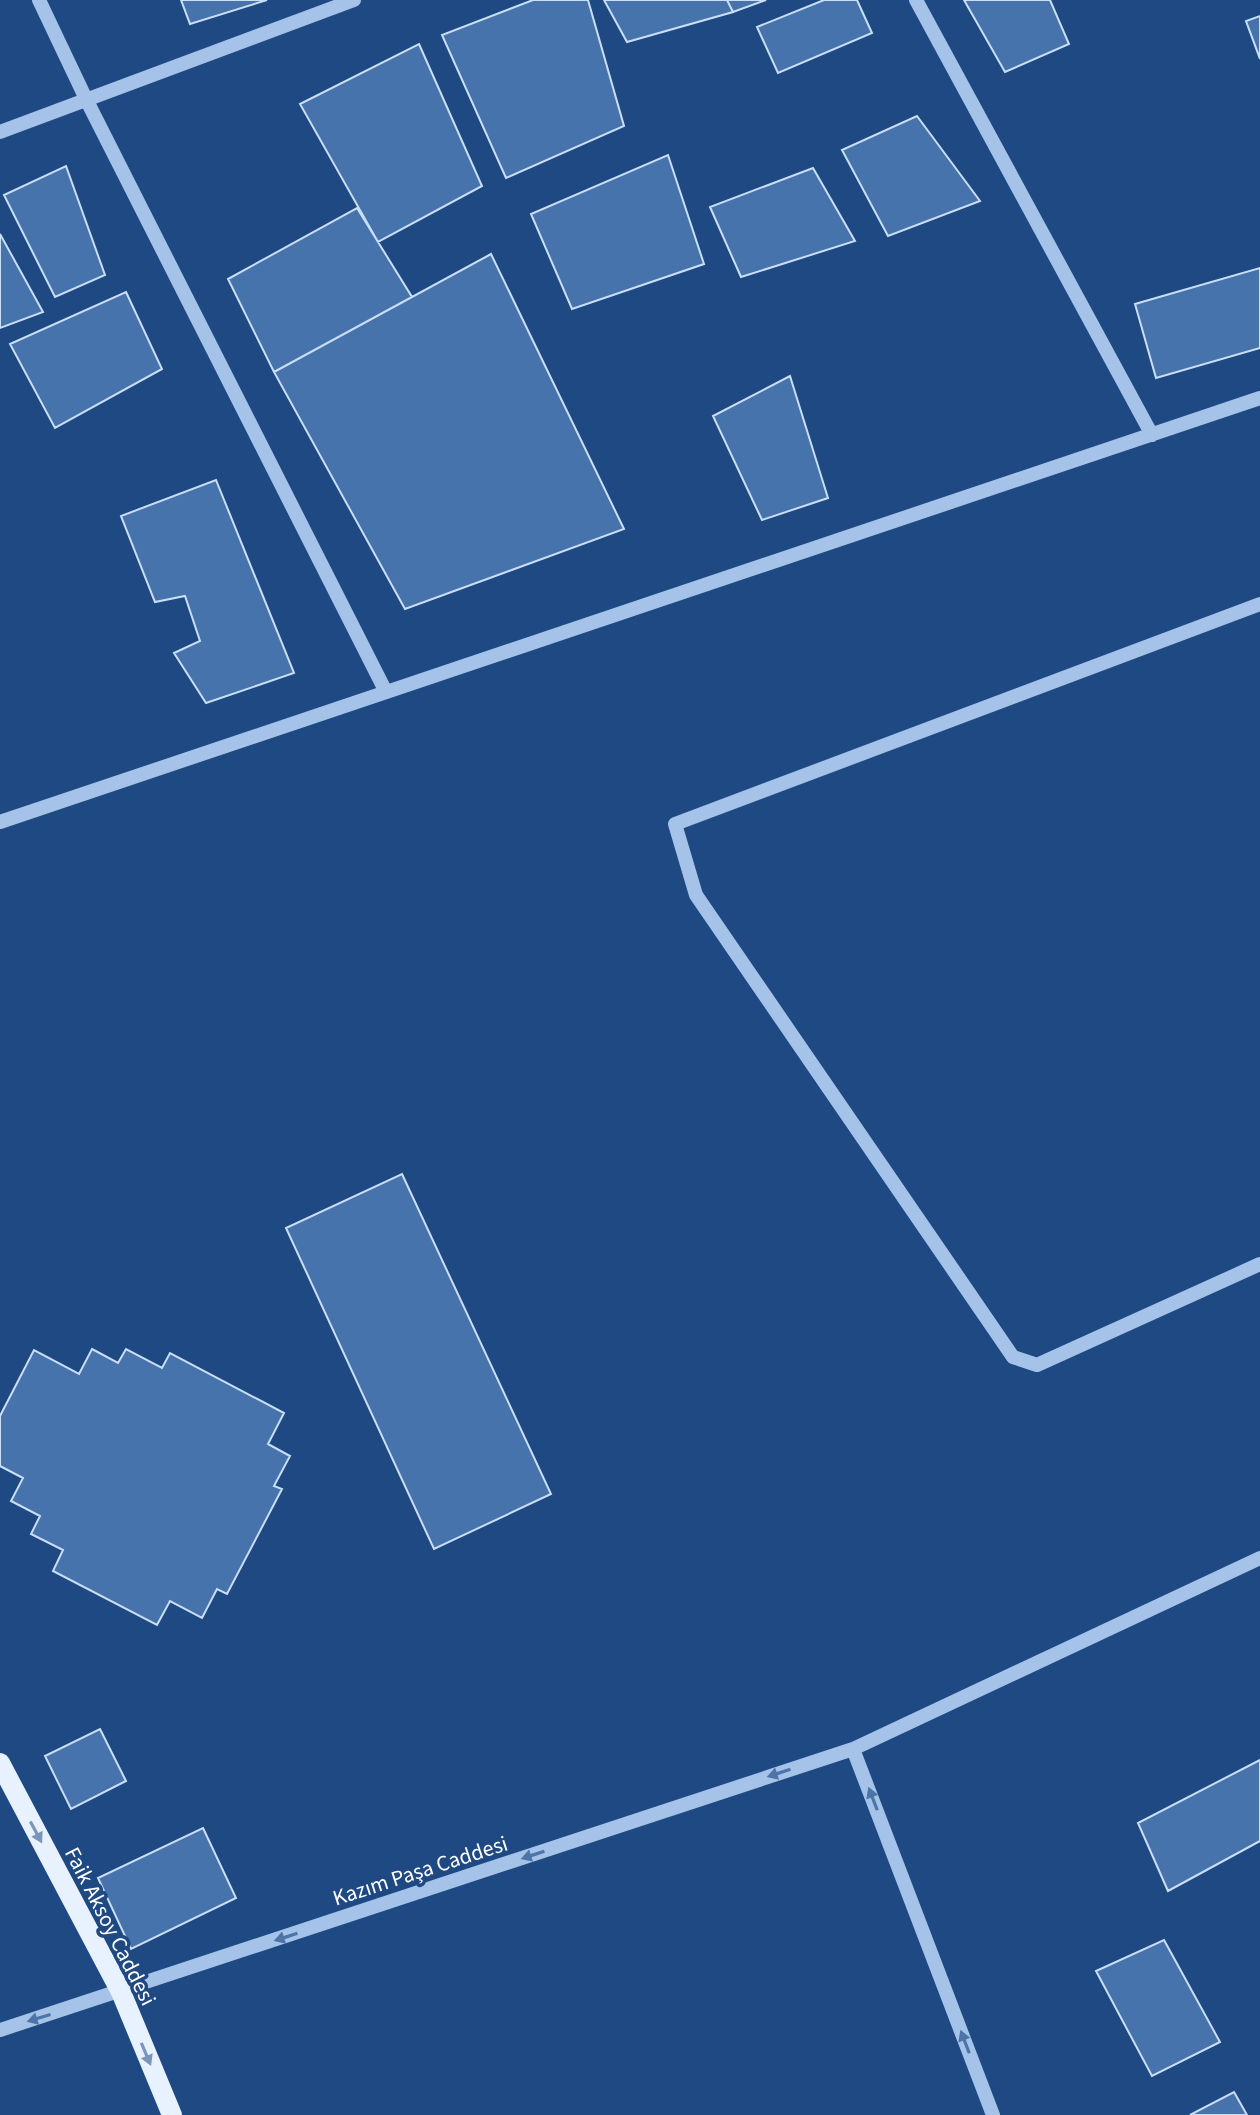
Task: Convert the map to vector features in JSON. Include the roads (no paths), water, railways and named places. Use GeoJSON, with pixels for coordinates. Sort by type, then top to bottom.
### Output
{"type":"FeatureCollection","features":[{"type":"Feature","properties":{"kind":"main road","name":"Faik Aksoy Caddesi"},"geometry":{"type":"LineString","coordinates":[[0,1763],[121,1992],[172,2115]]}},
{"type":"Feature","properties":{"kind":"street"},"geometry":{"type":"LineString","coordinates":[[39,0],[386,692]]}},
{"type":"Feature","properties":{"kind":"street"},"geometry":{"type":"LineString","coordinates":[[0,132],[354,0]]}},
{"type":"Feature","properties":{"kind":"street"},"geometry":{"type":"LineString","coordinates":[[916,0],[1152,435]]}},
{"type":"Feature","properties":{"kind":"street"},"geometry":{"type":"LineString","coordinates":[[0,822],[1260,398]]}},
{"type":"Feature","properties":{"kind":"street"},"geometry":{"type":"LineString","coordinates":[[1260,604],[675,824],[696,895],[1013,1357],[1037,1365],[1260,1264]]}},
{"type":"Feature","properties":{"kind":"street","name":"Kazım Paşa Caddesi"},"geometry":{"type":"LineString","coordinates":[[0,2030],[853,1749],[1260,1558]]}},
{"type":"Feature","properties":{"kind":"street"},"geometry":{"type":"LineString","coordinates":[[853,1749],[993,2115]]}}]}
